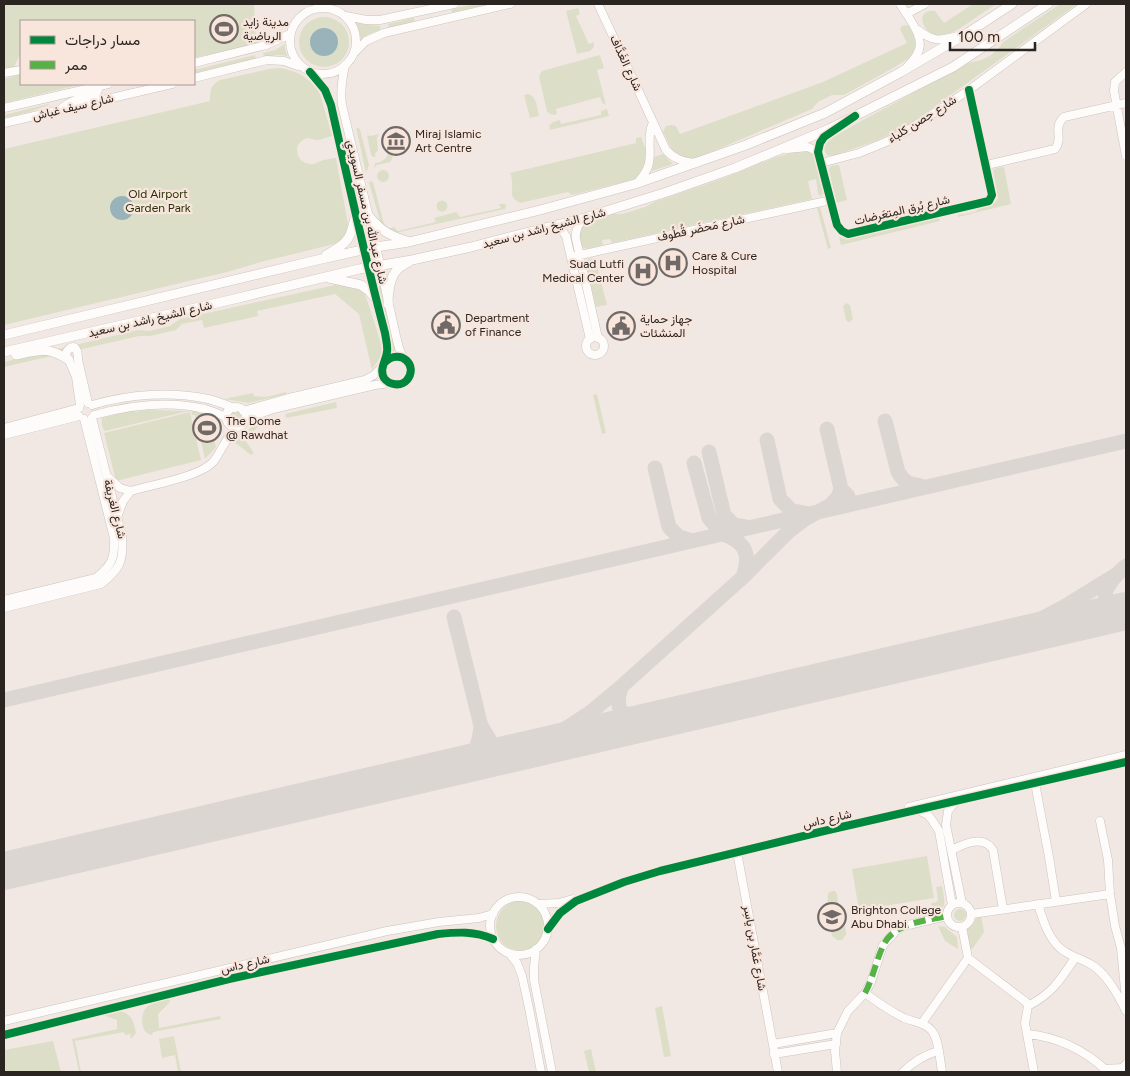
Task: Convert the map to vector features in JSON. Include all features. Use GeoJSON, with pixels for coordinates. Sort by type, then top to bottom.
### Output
{"type":"FeatureCollection","features":[{"type":"Feature","properties":{"kind":"main road","name":"شارع الشيخ راشد بن سعيد"},"geometry":{"type":"LineString","coordinates":[[4,335],[317,260],[409,242],[635,184],[746,146],[825,113],[901,72],[966,34],[1012,4]]}},
{"type":"Feature","properties":{"kind":"main road","name":"شارع الشيخ راشد بن سعيد"},"geometry":{"type":"LineString","coordinates":[[4,352],[367,267],[412,260],[471,247],[584,218],[667,192],[735,168],[829,129],[953,67],[1048,4]]}},
{"type":"Feature","properties":{"kind":"main road"},"geometry":{"type":"LineString","coordinates":[[317,260],[344,244],[352,232],[356,213]]}},
{"type":"Feature","properties":{"kind":"main road"},"geometry":{"type":"LineString","coordinates":[[368,215],[385,232],[409,242]]}},
{"type":"Feature","properties":{"kind":"main road"},"geometry":{"type":"LineString","coordinates":[[388,304],[389,291],[395,273],[412,260]]}},
{"type":"Feature","properties":{"kind":"main road"},"geometry":{"type":"LineString","coordinates":[[323,278],[361,285],[376,299]]}},
{"type":"Feature","properties":{"kind":"main road"},"geometry":{"type":"LineString","coordinates":[[4,358],[48,350],[69,360]]}},
{"type":"Feature","properties":{"kind":"street"},"geometry":{"type":"LineString","coordinates":[[300,67],[292,52],[289,42],[290,34],[298,18],[314,9],[332,9],[345,16],[360,20],[376,21],[454,4]]}},
{"type":"Feature","properties":{"kind":"street"},"geometry":{"type":"LineString","coordinates":[[195,78],[267,60],[284,61],[320,75],[331,74],[345,65],[361,45],[378,35],[510,4]]}},
{"type":"Feature","properties":{"kind":"street","name":"شارع الغَدَّاف"},"geometry":{"type":"LineString","coordinates":[[598,4],[666,150],[677,159],[695,163]]}},
{"type":"Feature","properties":{"kind":"street"},"geometry":{"type":"LineString","coordinates":[[900,4],[920,40],[918,54],[901,72]]}},
{"type":"Feature","properties":{"kind":"street"},"geometry":{"type":"LineString","coordinates":[[906,14],[925,4]]}},
{"type":"Feature","properties":{"kind":"street","name":"شارع حِصن كلباء"},"geometry":{"type":"LineString","coordinates":[[821,164],[859,153],[886,142],[915,126],[969,90],[1086,4]]}},
{"type":"Feature","properties":{"kind":"street"},"geometry":{"type":"LineString","coordinates":[[420,12],[417,19],[424,23]]}},
{"type":"Feature","properties":{"kind":"street"},"geometry":{"type":"LineString","coordinates":[[345,16],[352,25],[356,37],[353,54]]}},
{"type":"Feature","properties":{"kind":"street"},"geometry":{"type":"LineString","coordinates":[[914,27],[934,40],[966,34]]}},
{"type":"Feature","properties":{"kind":"street"},"geometry":{"type":"LineString","coordinates":[[195,63],[266,45],[290,34]]}},
{"type":"Feature","properties":{"kind":"street","name":"شارع عبدالله بن مسفر السويدي"},"geometry":{"type":"LineString","coordinates":[[345,65],[341,84],[341,98],[388,304],[403,358]]}},
{"type":"Feature","properties":{"kind":"street"},"geometry":{"type":"LineString","coordinates":[[4,73],[20,70]]}},
{"type":"Feature","properties":{"kind":"street","name":"شارع عبدالله بن مسفر السويدي"},"geometry":{"type":"LineString","coordinates":[[310,72],[325,90],[331,105],[363,250],[387,344],[384,364]]}},
{"type":"Feature","properties":{"kind":"street"},"geometry":{"type":"LineString","coordinates":[[1126,72],[1115,82],[1114,90],[1126,156]]}},
{"type":"Feature","properties":{"kind":"street"},"geometry":{"type":"LineString","coordinates":[[61,110],[70,102],[96,94],[98,90],[94,85]]}},
{"type":"Feature","properties":{"kind":"street","name":"شارع سيف غباش"},"geometry":{"type":"LineString","coordinates":[[4,108],[94,85]]}},
{"type":"Feature","properties":{"kind":"street","name":"شارع سيف غباش"},"geometry":{"type":"LineString","coordinates":[[4,123],[168,85]]}},
{"type":"Feature","properties":{"kind":"street","name":"شارع بُرق المِتعَرضات"},"geometry":{"type":"LineString","coordinates":[[818,152],[837,225],[848,234],[989,201],[992,195],[969,90]]}},
{"type":"Feature","properties":{"kind":"street"},"geometry":{"type":"LineString","coordinates":[[986,165],[1056,149],[1060,141],[1059,121],[1064,117],[1126,103]]}},
{"type":"Feature","properties":{"kind":"street"},"geometry":{"type":"LineString","coordinates":[[780,150],[805,146],[818,152],[824,137],[855,116]]}},
{"type":"Feature","properties":{"kind":"street"},"geometry":{"type":"LineString","coordinates":[[635,184],[650,163],[653,122]]}},
{"type":"Feature","properties":{"kind":"street","name":"شارع مَحضَر قُطُوف"},"geometry":{"type":"LineString","coordinates":[[575,256],[831,200]]}},
{"type":"Feature","properties":{"kind":"street"},"geometry":{"type":"LineString","coordinates":[[575,256],[576,232],[584,218]]}},
{"type":"Feature","properties":{"kind":"street"},"geometry":{"type":"LineString","coordinates":[[553,225],[561,229],[566,236],[575,256],[594,338]]}},
{"type":"Feature","properties":{"kind":"street","name":"شارع الغريفة"},"geometry":{"type":"LineString","coordinates":[[4,600],[96,578],[106,570],[112,561],[115,551],[114,538],[86,411],[78,353],[74,347],[70,348],[66,355],[76,378],[86,411],[107,476],[124,551],[120,564],[112,575],[100,584],[4,608]]}},
{"type":"Feature","properties":{"kind":"street"},"geometry":{"type":"LineString","coordinates":[[107,476],[120,488],[131,490],[188,476],[207,468],[218,456],[236,427],[242,425],[246,419],[273,409],[375,385],[402,383],[410,374],[410,366],[403,358],[394,356],[389,358],[374,375],[365,380],[243,411]]}},
{"type":"Feature","properties":{"kind":"street"},"geometry":{"type":"LineString","coordinates":[[384,364],[384,378],[390,383]]}},
{"type":"Feature","properties":{"kind":"street"},"geometry":{"type":"LineString","coordinates":[[4,435],[86,411],[111,400],[144,396],[179,395],[208,400],[240,409],[245,413],[246,419]]}},
{"type":"Feature","properties":{"kind":"street"},"geometry":{"type":"LineString","coordinates":[[4,428],[86,411],[153,404],[206,409],[227,419],[231,426],[236,427]]}},
{"type":"Feature","properties":{"kind":"street"},"geometry":{"type":"LineString","coordinates":[[224,444],[227,419],[230,410],[234,408]]}},
{"type":"Feature","properties":{"kind":"street"},"geometry":{"type":"LineString","coordinates":[[117,517],[122,501],[131,490]]}},
{"type":"Feature","properties":{"kind":"street","name":"شارع داس"},"geometry":{"type":"LineString","coordinates":[[538,904],[566,901],[622,878],[677,862],[1126,755]]}},
{"type":"Feature","properties":{"kind":"street","name":"شارع داس"},"geometry":{"type":"LineString","coordinates":[[548,929],[560,913],[570,904],[660,870],[1126,762]]}},
{"type":"Feature","properties":{"kind":"street"},"geometry":{"type":"LineString","coordinates":[[1035,783],[1056,901]]}},
{"type":"Feature","properties":{"kind":"street"},"geometry":{"type":"LineString","coordinates":[[942,830],[951,807],[956,801]]}},
{"type":"Feature","properties":{"kind":"street"},"geometry":{"type":"LineString","coordinates":[[918,810],[928,815],[942,830],[962,903]]}},
{"type":"Feature","properties":{"kind":"street"},"geometry":{"type":"LineString","coordinates":[[1100,821],[1108,860],[1110,894],[1115,926],[1121,948],[1126,1000]]}},
{"type":"Feature","properties":{"kind":"street"},"geometry":{"type":"LineString","coordinates":[[948,852],[967,843],[978,842],[987,843],[994,850],[1003,909]]}},
{"type":"Feature","properties":{"kind":"street","name":"شارع عَمَّار بن ياسِر"},"geometry":{"type":"LineString","coordinates":[[737,852],[778,1072]]}},
{"type":"Feature","properties":{"kind":"street"},"geometry":{"type":"LineString","coordinates":[[948,852],[952,905]]}},
{"type":"Feature","properties":{"kind":"street"},"geometry":{"type":"LineString","coordinates":[[972,914],[1110,894]]}},
{"type":"Feature","properties":{"kind":"street"},"geometry":{"type":"LineString","coordinates":[[509,953],[523,955],[536,949],[543,942],[548,929],[546,915],[538,904],[525,898],[511,899],[502,903],[493,914],[491,929],[498,946],[509,953],[522,976],[541,1072]]}},
{"type":"Feature","properties":{"kind":"street"},"geometry":{"type":"LineString","coordinates":[[962,903],[968,906],[972,914],[968,925],[956,928],[948,920],[947,916],[952,905],[962,903]]}},
{"type":"Feature","properties":{"kind":"street"},"geometry":{"type":"LineString","coordinates":[[1038,904],[1043,920],[1054,941],[1064,952],[1094,966],[1106,977],[1117,992],[1126,1010]]}},
{"type":"Feature","properties":{"kind":"street","name":"شارع داس"},"geometry":{"type":"LineString","coordinates":[[4,1020],[387,932],[439,922],[479,918],[493,914]]}},
{"type":"Feature","properties":{"kind":"street"},"geometry":{"type":"LineString","coordinates":[[837,1072],[837,1033],[848,1011],[865,993],[871,982],[883,944],[904,926],[947,916]]}},
{"type":"Feature","properties":{"kind":"street"},"geometry":{"type":"LineString","coordinates":[[962,927],[968,958],[1026,1002],[1028,1006],[1025,1023],[1034,1072]]}},
{"type":"Feature","properties":{"kind":"street","name":"شارع داس"},"geometry":{"type":"LineString","coordinates":[[4,1035],[238,978],[438,934],[476,933],[494,939]]}},
{"type":"Feature","properties":{"kind":"street"},"geometry":{"type":"LineString","coordinates":[[536,949],[534,980],[552,1072]]}},
{"type":"Feature","properties":{"kind":"street"},"geometry":{"type":"LineString","coordinates":[[1028,1006],[1038,1001],[1051,990],[1065,973],[1074,957]]}},
{"type":"Feature","properties":{"kind":"street"},"geometry":{"type":"LineString","coordinates":[[922,1024],[968,958]]}},
{"type":"Feature","properties":{"kind":"street"},"geometry":{"type":"LineString","coordinates":[[1109,982],[1117,979],[1124,973]]}},
{"type":"Feature","properties":{"kind":"street"},"geometry":{"type":"LineString","coordinates":[[865,993],[885,1007],[905,1018],[922,1024],[932,1031],[936,1039],[942,1072]]}},
{"type":"Feature","properties":{"kind":"street"},"geometry":{"type":"LineString","coordinates":[[772,1044],[837,1033]]}},
{"type":"Feature","properties":{"kind":"street"},"geometry":{"type":"LineString","coordinates":[[1027,1034],[1041,1035],[1059,1040],[1084,1054],[1106,1071],[1123,1068]]}},
{"type":"Feature","properties":{"kind":"street"},"geometry":{"type":"LineString","coordinates":[[812,1037],[816,1042],[813,1047]]}},
{"type":"Feature","properties":{"kind":"street"},"geometry":{"type":"LineString","coordinates":[[774,1054],[836,1044]]}},
{"type":"Feature","properties":{"kind":"street"},"geometry":{"type":"LineString","coordinates":[[903,1072],[918,1059],[938,1051]]}},
{"type":"Feature","properties":{"kind":"green space","name":"مدينة زايد الرياضية"},"geometry":{"type":"Polygon","coordinates":[[[4,4],[254,4],[256,37],[262,43],[195,58],[195,20],[20,20],[20,54],[14,67],[4,69],[4,4]]]}},
{"type":"Feature","properties":{"kind":"green space"},"geometry":{"type":"Polygon","coordinates":[[[477,4],[494,4],[452,13],[451,9],[477,4]]]}},
{"type":"Feature","properties":{"kind":"green space"},"geometry":{"type":"Polygon","coordinates":[[[973,4],[996,4],[959,29],[941,38],[931,34],[924,26],[922,18],[926,12],[935,11],[944,23],[973,4]]]}},
{"type":"Feature","properties":{"kind":"green space"},"geometry":{"type":"Polygon","coordinates":[[[1060,4],[1077,4],[909,125],[878,140],[833,156],[827,155],[824,149],[825,145],[832,138],[968,63],[988,57],[1003,42],[1060,4]]]}},
{"type":"Feature","properties":{"kind":"green space"},"geometry":{"type":"Polygon","coordinates":[[[578,8],[580,14],[576,16],[589,44],[594,42],[594,47],[590,51],[577,54],[566,11],[578,8]]]}},
{"type":"Feature","properties":{"kind":"green space"},"geometry":{"type":"Polygon","coordinates":[[[319,17],[329,17],[342,24],[349,37],[349,47],[342,60],[329,67],[319,67],[310,63],[303,56],[299,47],[299,37],[303,28],[310,21],[319,17]]]}},
{"type":"Feature","properties":{"kind":"green space"},"geometry":{"type":"Polygon","coordinates":[[[413,18],[415,20],[413,22],[389,28],[388,24],[413,18]]]}},
{"type":"Feature","properties":{"kind":"green space"},"geometry":{"type":"Polygon","coordinates":[[[356,22],[380,26],[381,30],[361,39],[356,22]]]}},
{"type":"Feature","properties":{"kind":"green space"},"geometry":{"type":"Polygon","coordinates":[[[906,25],[909,26],[917,41],[915,54],[844,95],[832,95],[818,102],[812,109],[695,159],[678,157],[672,150],[663,132],[666,126],[671,125],[676,126],[680,134],[823,82],[907,43],[900,29],[906,25]]]}},
{"type":"Feature","properties":{"kind":"green space"},"geometry":{"type":"Polygon","coordinates":[[[285,44],[288,56],[264,57],[263,53],[275,50],[285,44]]]}},
{"type":"Feature","properties":{"kind":"green space"},"geometry":{"type":"Polygon","coordinates":[[[255,55],[256,59],[195,74],[195,70],[255,55]]]}},
{"type":"Feature","properties":{"kind":"green space"},"geometry":{"type":"Polygon","coordinates":[[[600,55],[604,68],[597,70],[606,105],[602,103],[600,97],[556,109],[557,114],[553,115],[547,112],[539,76],[542,71],[600,55]]]}},
{"type":"Feature","properties":{"kind":"green space","name":"Old Airport Garden Park"},"geometry":{"type":"Polygon","coordinates":[[[278,68],[291,70],[308,79],[320,94],[332,136],[319,140],[305,139],[298,145],[297,153],[301,160],[311,164],[336,158],[348,224],[346,234],[340,241],[231,271],[4,325],[4,149],[210,101],[211,89],[220,80],[278,68]]]}},
{"type":"Feature","properties":{"kind":"green space"},"geometry":{"type":"Polygon","coordinates":[[[20,74],[20,85],[78,85],[4,103],[4,79],[20,74]]]}},
{"type":"Feature","properties":{"kind":"green space"},"geometry":{"type":"Polygon","coordinates":[[[528,94],[535,100],[539,116],[530,118],[524,95],[528,94]]]}},
{"type":"Feature","properties":{"kind":"green space"},"geometry":{"type":"Polygon","coordinates":[[[48,104],[29,112],[4,118],[4,115],[48,104]]]}},
{"type":"Feature","properties":{"kind":"green space"},"geometry":{"type":"Polygon","coordinates":[[[607,109],[609,116],[550,130],[549,126],[553,122],[560,120],[561,124],[601,115],[601,111],[607,109]]]}},
{"type":"Feature","properties":{"kind":"green space"},"geometry":{"type":"Polygon","coordinates":[[[356,127],[360,129],[369,165],[366,173],[356,127]]]}},
{"type":"Feature","properties":{"kind":"green space"},"geometry":{"type":"Polygon","coordinates":[[[379,134],[377,138],[378,150],[375,154],[376,156],[373,157],[367,135],[379,134]]]}},
{"type":"Feature","properties":{"kind":"green space"},"geometry":{"type":"Polygon","coordinates":[[[641,137],[648,155],[641,174],[635,179],[572,195],[568,192],[520,203],[512,196],[510,173],[636,143],[636,138],[641,137]]]}},
{"type":"Feature","properties":{"kind":"green space"},"geometry":{"type":"Polygon","coordinates":[[[390,145],[393,157],[390,162],[377,165],[374,168],[375,163],[381,162],[385,158],[390,145]]]}},
{"type":"Feature","properties":{"kind":"green space"},"geometry":{"type":"Polygon","coordinates":[[[810,150],[818,158],[824,192],[821,196],[818,194],[816,179],[808,181],[812,199],[612,243],[610,239],[602,240],[603,245],[587,249],[582,247],[579,231],[584,223],[645,207],[776,157],[810,150]]]}},
{"type":"Feature","properties":{"kind":"green space"},"geometry":{"type":"Polygon","coordinates":[[[663,154],[673,164],[652,171],[654,157],[663,154]]]}},
{"type":"Feature","properties":{"kind":"green space"},"geometry":{"type":"Polygon","coordinates":[[[839,165],[847,200],[836,203],[829,169],[831,166],[839,165]]]}},
{"type":"Feature","properties":{"kind":"green space"},"geometry":{"type":"Polygon","coordinates":[[[1004,167],[1011,204],[958,217],[958,215],[975,212],[996,201],[998,198],[993,170],[1004,167]]]}},
{"type":"Feature","properties":{"kind":"green space"},"geometry":{"type":"Polygon","coordinates":[[[383,170],[389,176],[383,182],[377,176],[383,170]]]}},
{"type":"Feature","properties":{"kind":"green space"},"geometry":{"type":"Polygon","coordinates":[[[370,181],[373,182],[384,224],[388,228],[394,227],[398,231],[436,222],[434,218],[456,212],[460,217],[501,208],[499,204],[505,204],[506,207],[505,209],[395,233],[381,224],[370,181]]]}},
{"type":"Feature","properties":{"kind":"green space"},"geometry":{"type":"Polygon","coordinates":[[[440,201],[444,201],[447,206],[446,210],[440,211],[437,208],[437,204],[440,201]]]}},
{"type":"Feature","properties":{"kind":"green space"},"geometry":{"type":"Polygon","coordinates":[[[820,207],[831,248],[828,249],[817,208],[820,207]]]}},
{"type":"Feature","properties":{"kind":"green space"},"geometry":{"type":"Polygon","coordinates":[[[939,217],[940,221],[841,245],[839,237],[847,239],[939,217]]]}},
{"type":"Feature","properties":{"kind":"green space"},"geometry":{"type":"Polygon","coordinates":[[[595,258],[607,305],[596,307],[586,265],[588,259],[595,258]]]}},
{"type":"Feature","properties":{"kind":"green space"},"geometry":{"type":"Polygon","coordinates":[[[380,278],[396,351],[390,352],[388,334],[375,279],[380,278]]]}},
{"type":"Feature","properties":{"kind":"green space"},"geometry":{"type":"Polygon","coordinates":[[[344,283],[361,289],[365,294],[375,324],[382,352],[372,370],[359,314],[335,294],[257,311],[258,316],[204,328],[202,320],[182,324],[176,330],[150,336],[139,336],[4,367],[4,362],[138,330],[149,331],[170,326],[180,319],[344,283]]]}},
{"type":"Feature","properties":{"kind":"green space"},"geometry":{"type":"Polygon","coordinates":[[[846,303],[850,305],[853,319],[850,322],[846,320],[843,306],[846,303]]]}},
{"type":"Feature","properties":{"kind":"green space"},"geometry":{"type":"Polygon","coordinates":[[[286,392],[286,394],[249,403],[224,399],[253,393],[254,396],[266,397],[286,392]]]}},
{"type":"Feature","properties":{"kind":"green space"},"geometry":{"type":"Polygon","coordinates":[[[597,394],[606,433],[602,434],[593,395],[597,394]]]}},
{"type":"Feature","properties":{"kind":"green space"},"geometry":{"type":"Polygon","coordinates":[[[336,402],[337,408],[286,418],[285,414],[336,402]]]}},
{"type":"Feature","properties":{"kind":"green space"},"geometry":{"type":"Polygon","coordinates":[[[134,409],[135,412],[146,410],[191,411],[104,430],[102,418],[134,409]]]}},
{"type":"Feature","properties":{"kind":"green space"},"geometry":{"type":"Polygon","coordinates":[[[191,410],[204,414],[204,416],[197,417],[203,442],[214,439],[216,447],[205,459],[195,415],[192,415],[191,410]]]}},
{"type":"Feature","properties":{"kind":"green space"},"geometry":{"type":"Polygon","coordinates":[[[234,411],[238,411],[242,417],[238,423],[234,423],[230,419],[230,415],[234,411]]]}},
{"type":"Feature","properties":{"kind":"green space"},"geometry":{"type":"Polygon","coordinates":[[[190,412],[201,460],[116,481],[104,433],[190,412]]]}},
{"type":"Feature","properties":{"kind":"green space"},"geometry":{"type":"Polygon","coordinates":[[[278,417],[279,419],[258,427],[245,440],[254,453],[251,455],[233,441],[236,436],[246,432],[256,423],[278,417]]]}},
{"type":"Feature","properties":{"kind":"green space"},"geometry":{"type":"Polygon","coordinates":[[[927,856],[934,898],[859,910],[852,869],[927,856]]]}},
{"type":"Feature","properties":{"kind":"green space"},"geometry":{"type":"Polygon","coordinates":[[[942,886],[943,906],[933,913],[931,903],[938,900],[936,887],[942,886]]]}},
{"type":"Feature","properties":{"kind":"green space"},"geometry":{"type":"Polygon","coordinates":[[[835,891],[837,894],[839,909],[836,914],[831,911],[828,902],[828,893],[835,891]]]}},
{"type":"Feature","properties":{"kind":"green space"},"geometry":{"type":"Polygon","coordinates":[[[516,901],[526,901],[539,908],[546,921],[546,931],[539,944],[526,951],[516,951],[507,947],[500,940],[496,931],[496,921],[500,912],[507,905],[516,901]]]}},
{"type":"Feature","properties":{"kind":"green space"},"geometry":{"type":"Polygon","coordinates":[[[962,909],[965,910],[965,920],[958,921],[955,920],[954,913],[955,910],[962,909]]]}},
{"type":"Feature","properties":{"kind":"green space"},"geometry":{"type":"Polygon","coordinates":[[[981,915],[984,932],[969,951],[966,929],[973,924],[977,916],[981,915]]]}},
{"type":"Feature","properties":{"kind":"green space"},"geometry":{"type":"Polygon","coordinates":[[[836,919],[841,920],[845,926],[846,935],[842,940],[837,940],[832,936],[830,924],[836,919]]]}},
{"type":"Feature","properties":{"kind":"green space"},"geometry":{"type":"Polygon","coordinates":[[[938,926],[945,927],[957,937],[958,949],[945,941],[938,926]]]}},
{"type":"Feature","properties":{"kind":"green space"},"geometry":{"type":"Polygon","coordinates":[[[169,998],[170,1002],[158,1014],[159,1028],[220,1016],[221,1019],[153,1032],[152,1035],[147,1033],[142,1023],[144,1010],[151,1004],[169,998]]]}},
{"type":"Feature","properties":{"kind":"green space"},"geometry":{"type":"Polygon","coordinates":[[[662,1006],[671,1056],[664,1057],[655,1008],[662,1006]]]}},
{"type":"Feature","properties":{"kind":"green space"},"geometry":{"type":"Polygon","coordinates":[[[120,1011],[132,1019],[136,1033],[131,1039],[130,1034],[125,1035],[124,1032],[75,1041],[81,1072],[79,1072],[72,1039],[117,1029],[117,1020],[103,1014],[120,1011]]]}},
{"type":"Feature","properties":{"kind":"green space"},"geometry":{"type":"Polygon","coordinates":[[[174,1036],[181,1072],[178,1072],[175,1055],[162,1058],[159,1039],[174,1036]]]}},
{"type":"Feature","properties":{"kind":"green space"},"geometry":{"type":"Polygon","coordinates":[[[53,1041],[61,1072],[4,1072],[4,1050],[53,1041]]]}},
{"type":"Feature","properties":{"kind":"green space"},"geometry":{"type":"Polygon","coordinates":[[[591,1049],[596,1072],[589,1072],[584,1051],[591,1049]]]}},
{"type":"Feature","properties":{"kind":"water"},"geometry":{"type":"Polygon","coordinates":[[[324,28],[334,32],[338,42],[334,52],[324,56],[314,52],[310,42],[314,32],[324,28]]]}},
{"type":"Feature","properties":{"kind":"water"},"geometry":{"type":"Polygon","coordinates":[[[122,196],[127,197],[133,203],[133,213],[127,219],[122,220],[117,219],[111,213],[110,208],[111,203],[117,197],[122,196]]]}},
{"type":"Feature","properties":{"kind":"taxiway"},"geometry":{"type":"LineString","coordinates":[[885,421],[898,472],[908,483],[921,486]]}},
{"type":"Feature","properties":{"kind":"taxiway"},"geometry":{"type":"LineString","coordinates":[[827,429],[841,489],[848,496]]}},
{"type":"Feature","properties":{"kind":"taxiway"},"geometry":{"type":"LineString","coordinates":[[767,440],[780,499],[792,511],[804,513]]}},
{"type":"Feature","properties":{"kind":"taxiway"},"geometry":{"type":"LineString","coordinates":[[4,700],[1126,441]]}},
{"type":"Feature","properties":{"kind":"taxiway"},"geometry":{"type":"LineString","coordinates":[[709,452],[724,515],[734,525],[746,527]]}},
{"type":"Feature","properties":{"kind":"taxiway"},"geometry":{"type":"LineString","coordinates":[[694,463],[709,518],[716,526],[729,531]]}},
{"type":"Feature","properties":{"kind":"taxiway"},"geometry":{"type":"LineString","coordinates":[[655,468],[669,527],[679,537],[689,540]]}},
{"type":"Feature","properties":{"kind":"taxiway"},"geometry":{"type":"LineString","coordinates":[[454,617],[481,726],[492,744],[498,748],[504,751],[521,751],[562,731],[591,712],[743,577],[789,531],[805,519],[831,505],[838,497],[841,489]]}},
{"type":"Feature","properties":{"kind":"taxiway"},"geometry":{"type":"LineString","coordinates":[[720,533],[735,540],[744,549],[747,561],[743,577]]}},
{"type":"Feature","properties":{"kind":"taxiway"},"geometry":{"type":"LineString","coordinates":[[1126,566],[1109,584],[1106,591],[1108,602],[1126,609]]}},
{"type":"Feature","properties":{"kind":"taxiway"},"geometry":{"type":"LineString","coordinates":[[972,647],[1026,627],[1064,607],[1116,575]]}},
{"type":"Feature","properties":{"kind":"taxiway"},"geometry":{"type":"LineString","coordinates":[[622,686],[618,700],[621,710],[628,717],[641,723]]}},
{"type":"Feature","properties":{"kind":"taxiway"},"geometry":{"type":"LineString","coordinates":[[452,767],[466,760],[474,751],[479,741],[481,726]]}},
{"type":"Feature","properties":{"kind":"runway"},"geometry":{"type":"LineString","coordinates":[[4,871],[1126,611]]}},
{"type":"Feature","properties":{"kind":"marked path"},"geometry":{"type":"LineString","coordinates":[[865,993],[883,946],[894,932],[911,924],[947,916]]}},
{"type":"Feature","properties":{"kind":"cycle path"},"geometry":{"type":"LineString","coordinates":[[310,72],[325,90],[331,105],[385,333],[387,350],[382,368],[383,375],[392,384],[402,384],[407,380],[411,369],[406,360],[396,357],[385,362]]}},
{"type":"Feature","properties":{"kind":"cycle path"},"geometry":{"type":"LineString","coordinates":[[855,116],[824,137],[818,152],[837,225],[848,234],[989,201],[992,195],[969,90]]}},
{"type":"Feature","properties":{"kind":"cycle path"},"geometry":{"type":"LineString","coordinates":[[548,929],[560,913],[576,901],[624,882],[660,871],[824,831],[1126,762]]}},
{"type":"Feature","properties":{"kind":"cycle path"},"geometry":{"type":"LineString","coordinates":[[4,1035],[229,979],[438,934],[466,933],[493,939]]}},
{"type":"Feature","properties":{"kind":"place","name":"مدينة زايد الرياضية"},"geometry":{"type":"Point","coordinates":[224,29]}},
{"type":"Feature","properties":{"kind":"place","name":"Miraj Islamic Art Centre"},"geometry":{"type":"Point","coordinates":[396,141]}},
{"type":"Feature","properties":{"kind":"place","name":"Care & Cure Hospital"},"geometry":{"type":"Point","coordinates":[673,263]}},
{"type":"Feature","properties":{"kind":"place","name":"Suad Lutfi Medical Center"},"geometry":{"type":"Point","coordinates":[643,271]}},
{"type":"Feature","properties":{"kind":"place","name":"Department of Finance"},"geometry":{"type":"Point","coordinates":[446,325]}},
{"type":"Feature","properties":{"kind":"place","name":"جهاز حماية المنشئات"},"geometry":{"type":"Point","coordinates":[621,326]}},
{"type":"Feature","properties":{"kind":"place","name":"The Dome @ Rawdhat"},"geometry":{"type":"Point","coordinates":[207,428]}},
{"type":"Feature","properties":{"kind":"place","name":"Brighton College Abu Dhabi"},"geometry":{"type":"Point","coordinates":[832,917]}}]}
